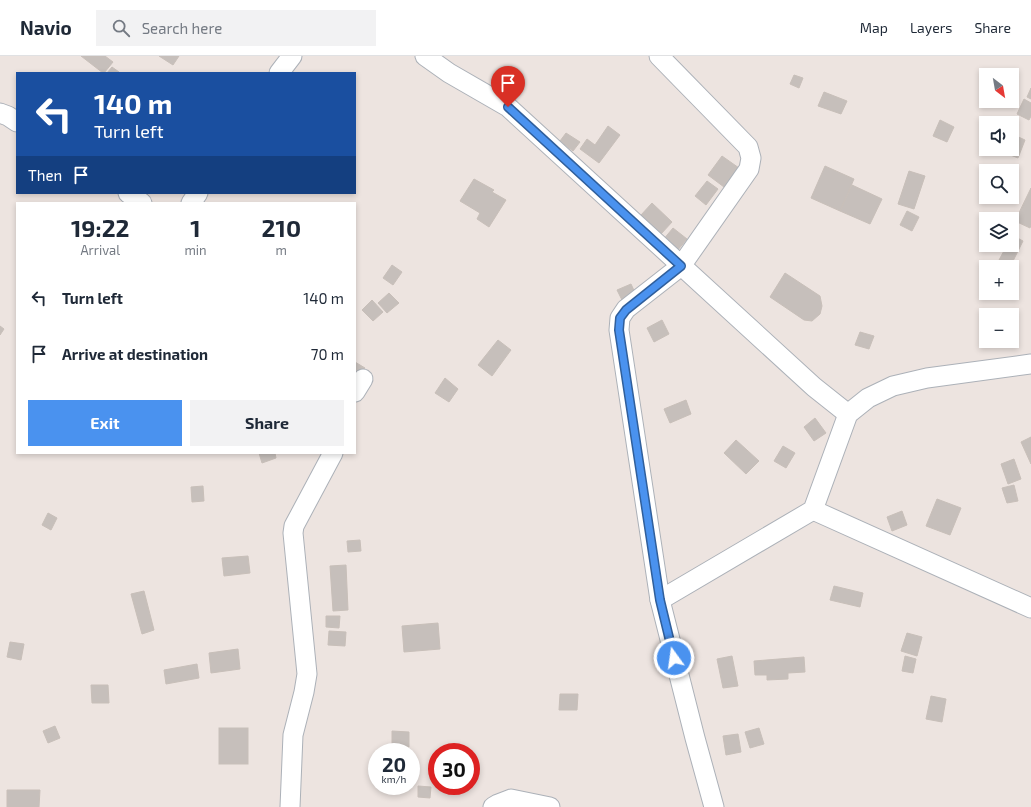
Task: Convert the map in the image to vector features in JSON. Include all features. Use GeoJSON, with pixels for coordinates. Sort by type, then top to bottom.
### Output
{"type":"FeatureCollection","features":[{"type":"Feature","properties":{"kind":"street"},"geometry":{"type":"LineString","coordinates":[[280,72],[292,56]]}},
{"type":"Feature","properties":{"kind":"street"},"geometry":{"type":"LineString","coordinates":[[425,56],[449,73],[508,107],[814,387],[848,414]]}},
{"type":"Feature","properties":{"kind":"street"},"geometry":{"type":"LineString","coordinates":[[659,56],[748,147],[751,158],[749,169],[681,266],[626,310],[620,318],[619,330],[660,600],[714,807]]}},
{"type":"Feature","properties":{"kind":"street"},"geometry":{"type":"LineString","coordinates":[[0,113],[16,121]]}},
{"type":"Feature","properties":{"kind":"street"},"geometry":{"type":"LineString","coordinates":[[660,600],[813,510],[848,414],[868,398],[893,386],[927,378],[1031,364]]}},
{"type":"Feature","properties":{"kind":"street"},"geometry":{"type":"LineString","coordinates":[[290,807],[293,735],[307,674],[293,533],[294,526],[330,454]]}},
{"type":"Feature","properties":{"kind":"street"},"geometry":{"type":"LineString","coordinates":[[813,510],[1031,608]]}},
{"type":"Feature","properties":{"kind":"street"},"geometry":{"type":"LineString","coordinates":[[493,807],[511,799],[550,807]]}},
{"type":"Feature","properties":{"kind":"building"},"geometry":{"type":"Polygon","coordinates":[[[81,56],[105,56],[113,62],[105,72],[102,72],[81,56]]]}},
{"type":"Feature","properties":{"kind":"building"},"geometry":{"type":"Polygon","coordinates":[[[159,56],[179,56],[173,65],[159,56]]]}},
{"type":"Feature","properties":{"kind":"building"},"geometry":{"type":"Polygon","coordinates":[[[112,67],[119,72],[108,72],[112,67]]]}},
{"type":"Feature","properties":{"kind":"building"},"geometry":{"type":"Polygon","coordinates":[[[794,75],[803,78],[799,88],[790,84],[794,75]]]}},
{"type":"Feature","properties":{"kind":"building"},"geometry":{"type":"Polygon","coordinates":[[[1031,88],[1031,99],[1027,97],[1031,88]]]}},
{"type":"Feature","properties":{"kind":"building"},"geometry":{"type":"Polygon","coordinates":[[[824,92],[847,101],[841,114],[818,106],[824,92]]]}},
{"type":"Feature","properties":{"kind":"building"},"geometry":{"type":"Polygon","coordinates":[[[1024,99],[1031,103],[1031,116],[1029,120],[1017,114],[1024,99]]]}},
{"type":"Feature","properties":{"kind":"building"},"geometry":{"type":"Polygon","coordinates":[[[940,120],[954,127],[947,142],[933,136],[940,120]]]}},
{"type":"Feature","properties":{"kind":"building"},"geometry":{"type":"Polygon","coordinates":[[[608,126],[620,135],[599,163],[580,149],[587,139],[595,145],[608,126]]]}},
{"type":"Feature","properties":{"kind":"building"},"geometry":{"type":"Polygon","coordinates":[[[566,133],[580,142],[573,151],[560,141],[566,133]]]}},
{"type":"Feature","properties":{"kind":"building"},"geometry":{"type":"Polygon","coordinates":[[[1019,137],[1025,140],[1019,155],[1019,137]]]}},
{"type":"Feature","properties":{"kind":"building"},"geometry":{"type":"Polygon","coordinates":[[[722,156],[739,168],[724,187],[708,175],[722,156]]]}},
{"type":"Feature","properties":{"kind":"building"},"geometry":{"type":"Polygon","coordinates":[[[825,166],[854,179],[840,211],[811,198],[825,166]]]}},
{"type":"Feature","properties":{"kind":"building"},"geometry":{"type":"Polygon","coordinates":[[[909,171],[925,176],[914,209],[898,204],[909,171]]]}},
{"type":"Feature","properties":{"kind":"building"},"geometry":{"type":"Polygon","coordinates":[[[474,179],[494,190],[492,192],[506,200],[489,227],[477,219],[480,213],[460,201],[474,179]]]}},
{"type":"Feature","properties":{"kind":"building"},"geometry":{"type":"Polygon","coordinates":[[[707,181],[718,189],[706,205],[695,196],[707,181]]]}},
{"type":"Feature","properties":{"kind":"building"},"geometry":{"type":"Polygon","coordinates":[[[852,185],[882,199],[870,224],[840,211],[852,185]]]}},
{"type":"Feature","properties":{"kind":"building"},"geometry":{"type":"Polygon","coordinates":[[[1031,188],[1030,228],[1019,223],[1019,213],[1031,188]]]}},
{"type":"Feature","properties":{"kind":"building"},"geometry":{"type":"Polygon","coordinates":[[[652,203],[672,222],[661,234],[641,215],[652,203]]]}},
{"type":"Feature","properties":{"kind":"building"},"geometry":{"type":"Polygon","coordinates":[[[907,211],[919,217],[912,231],[900,225],[907,211]]]}},
{"type":"Feature","properties":{"kind":"building"},"geometry":{"type":"Polygon","coordinates":[[[673,228],[687,239],[677,251],[663,240],[673,228]]]}},
{"type":"Feature","properties":{"kind":"building"},"geometry":{"type":"Polygon","coordinates":[[[1019,239],[1023,241],[1019,249],[1019,239]]]}},
{"type":"Feature","properties":{"kind":"building"},"geometry":{"type":"Polygon","coordinates":[[[1003,252],[1018,252],[1014,260],[999,260],[1003,252]]]}},
{"type":"Feature","properties":{"kind":"building"},"geometry":{"type":"Polygon","coordinates":[[[392,265],[402,272],[393,285],[383,278],[392,265]]]}},
{"type":"Feature","properties":{"kind":"building"},"geometry":{"type":"Polygon","coordinates":[[[785,273],[820,296],[822,306],[820,314],[812,321],[804,320],[770,297],[785,273]]]}},
{"type":"Feature","properties":{"kind":"building"},"geometry":{"type":"Polygon","coordinates":[[[631,284],[637,297],[624,304],[617,290],[631,284]]]}},
{"type":"Feature","properties":{"kind":"building"},"geometry":{"type":"Polygon","coordinates":[[[389,293],[399,303],[387,313],[378,303],[389,293]]]}},
{"type":"Feature","properties":{"kind":"building"},"geometry":{"type":"Polygon","coordinates":[[[372,300],[383,312],[373,321],[362,310],[372,300]]]}},
{"type":"Feature","properties":{"kind":"building"},"geometry":{"type":"Polygon","coordinates":[[[662,320],[669,334],[654,342],[647,328],[662,320]]]}},
{"type":"Feature","properties":{"kind":"building"},"geometry":{"type":"Polygon","coordinates":[[[0,326],[4,329],[0,335],[0,326]]]}},
{"type":"Feature","properties":{"kind":"building"},"geometry":{"type":"Polygon","coordinates":[[[860,332],[874,336],[869,349],[855,345],[860,332]]]}},
{"type":"Feature","properties":{"kind":"building"},"geometry":{"type":"Polygon","coordinates":[[[498,340],[511,350],[492,376],[478,365],[498,340]]]}},
{"type":"Feature","properties":{"kind":"building"},"geometry":{"type":"Polygon","coordinates":[[[356,363],[365,368],[356,381],[356,363]]]}},
{"type":"Feature","properties":{"kind":"building"},"geometry":{"type":"Polygon","coordinates":[[[445,378],[458,389],[449,402],[435,393],[445,378]]]}},
{"type":"Feature","properties":{"kind":"building"},"geometry":{"type":"Polygon","coordinates":[[[686,400],[691,414],[670,423],[664,409],[686,400]]]}},
{"type":"Feature","properties":{"kind":"building"},"geometry":{"type":"Polygon","coordinates":[[[815,418],[826,433],[814,441],[804,427],[815,418]]]}},
{"type":"Feature","properties":{"kind":"building"},"geometry":{"type":"Polygon","coordinates":[[[1031,437],[1031,464],[1021,442],[1031,437]]]}},
{"type":"Feature","properties":{"kind":"building"},"geometry":{"type":"Polygon","coordinates":[[[736,440],[759,461],[746,474],[724,453],[736,440]]]}},
{"type":"Feature","properties":{"kind":"building"},"geometry":{"type":"Polygon","coordinates":[[[783,446],[795,453],[786,468],[774,461],[783,446]]]}},
{"type":"Feature","properties":{"kind":"building"},"geometry":{"type":"Polygon","coordinates":[[[259,454],[275,454],[276,458],[262,463],[259,454]]]}},
{"type":"Feature","properties":{"kind":"building"},"geometry":{"type":"Polygon","coordinates":[[[1014,459],[1021,479],[1008,484],[1001,464],[1014,459]]]}},
{"type":"Feature","properties":{"kind":"building"},"geometry":{"type":"Polygon","coordinates":[[[1014,485],[1018,501],[1007,503],[1002,488],[1014,485]]]}},
{"type":"Feature","properties":{"kind":"building"},"geometry":{"type":"Polygon","coordinates":[[[203,486],[204,501],[192,502],[191,487],[203,486]]]}},
{"type":"Feature","properties":{"kind":"building"},"geometry":{"type":"Polygon","coordinates":[[[937,499],[961,508],[950,535],[926,526],[937,499]]]}},
{"type":"Feature","properties":{"kind":"building"},"geometry":{"type":"Polygon","coordinates":[[[902,511],[907,525],[892,531],[887,517],[902,511]]]}},
{"type":"Feature","properties":{"kind":"building"},"geometry":{"type":"Polygon","coordinates":[[[48,513],[57,518],[51,530],[42,525],[48,513]]]}},
{"type":"Feature","properties":{"kind":"building"},"geometry":{"type":"Polygon","coordinates":[[[360,540],[361,551],[348,552],[347,541],[360,540]]]}},
{"type":"Feature","properties":{"kind":"building"},"geometry":{"type":"Polygon","coordinates":[[[248,556],[250,573],[224,576],[222,558],[248,556]]]}},
{"type":"Feature","properties":{"kind":"building"},"geometry":{"type":"Polygon","coordinates":[[[346,565],[348,610],[333,611],[330,566],[346,565]]]}},
{"type":"Feature","properties":{"kind":"building"},"geometry":{"type":"Polygon","coordinates":[[[834,586],[863,593],[860,607],[830,600],[834,586]]]}},
{"type":"Feature","properties":{"kind":"building"},"geometry":{"type":"Polygon","coordinates":[[[144,591],[154,630],[142,634],[131,594],[144,591]]]}},
{"type":"Feature","properties":{"kind":"building"},"geometry":{"type":"Polygon","coordinates":[[[326,616],[340,616],[339,628],[326,627],[326,616]]]}},
{"type":"Feature","properties":{"kind":"building"},"geometry":{"type":"Polygon","coordinates":[[[438,623],[440,649],[404,652],[402,626],[438,623]]]}},
{"type":"Feature","properties":{"kind":"building"},"geometry":{"type":"Polygon","coordinates":[[[329,631],[346,632],[345,646],[328,645],[329,631]]]}},
{"type":"Feature","properties":{"kind":"building"},"geometry":{"type":"Polygon","coordinates":[[[907,633],[922,637],[917,656],[901,651],[907,633]]]}},
{"type":"Feature","properties":{"kind":"building"},"geometry":{"type":"Polygon","coordinates":[[[10,642],[24,644],[21,660],[7,657],[10,642]]]}},
{"type":"Feature","properties":{"kind":"building"},"geometry":{"type":"Polygon","coordinates":[[[238,649],[240,669],[211,673],[209,653],[238,649]]]}},
{"type":"Feature","properties":{"kind":"building"},"geometry":{"type":"Polygon","coordinates":[[[732,656],[738,686],[723,688],[717,659],[732,656]]]}},
{"type":"Feature","properties":{"kind":"building"},"geometry":{"type":"Polygon","coordinates":[[[905,656],[916,659],[913,673],[902,671],[905,656]]]}},
{"type":"Feature","properties":{"kind":"building"},"geometry":{"type":"Polygon","coordinates":[[[804,657],[805,672],[788,673],[788,679],[767,680],[767,675],[755,675],[754,661],[804,657]]]}},
{"type":"Feature","properties":{"kind":"building"},"geometry":{"type":"Polygon","coordinates":[[[197,664],[199,678],[166,684],[164,670],[197,664]]]}},
{"type":"Feature","properties":{"kind":"building"},"geometry":{"type":"Polygon","coordinates":[[[91,685],[108,685],[109,703],[92,703],[91,685]]]}},
{"type":"Feature","properties":{"kind":"building"},"geometry":{"type":"Polygon","coordinates":[[[560,694],[578,694],[577,710],[559,710],[560,694]]]}},
{"type":"Feature","properties":{"kind":"building"},"geometry":{"type":"Polygon","coordinates":[[[931,696],[946,699],[942,722],[926,719],[931,696]]]}},
{"type":"Feature","properties":{"kind":"building"},"geometry":{"type":"Polygon","coordinates":[[[55,726],[60,738],[48,743],[43,731],[55,726]]]}},
{"type":"Feature","properties":{"kind":"building"},"geometry":{"type":"Polygon","coordinates":[[[219,728],[248,728],[248,764],[219,764],[219,728]]]}},
{"type":"Feature","properties":{"kind":"building"},"geometry":{"type":"Polygon","coordinates":[[[759,728],[764,744],[750,748],[745,732],[759,728]]]}},
{"type":"Feature","properties":{"kind":"building"},"geometry":{"type":"Polygon","coordinates":[[[392,731],[409,732],[409,743],[392,743],[392,731]]]}},
{"type":"Feature","properties":{"kind":"building"},"geometry":{"type":"Polygon","coordinates":[[[738,734],[741,752],[726,755],[723,736],[738,734]]]}},
{"type":"Feature","properties":{"kind":"building"},"geometry":{"type":"Polygon","coordinates":[[[420,786],[428,787],[428,795],[430,795],[430,798],[418,797],[418,795],[420,795],[420,786]]]}},
{"type":"Feature","properties":{"kind":"building"},"geometry":{"type":"Polygon","coordinates":[[[7,790],[40,790],[39,807],[7,807],[7,790]]]}},
{"type":"Feature","properties":{"kind":"route"},"geometry":{"type":"LineString","coordinates":[[508,107],[681,266],[626,310],[620,318],[619,330],[660,600],[674,658]]}}]}
